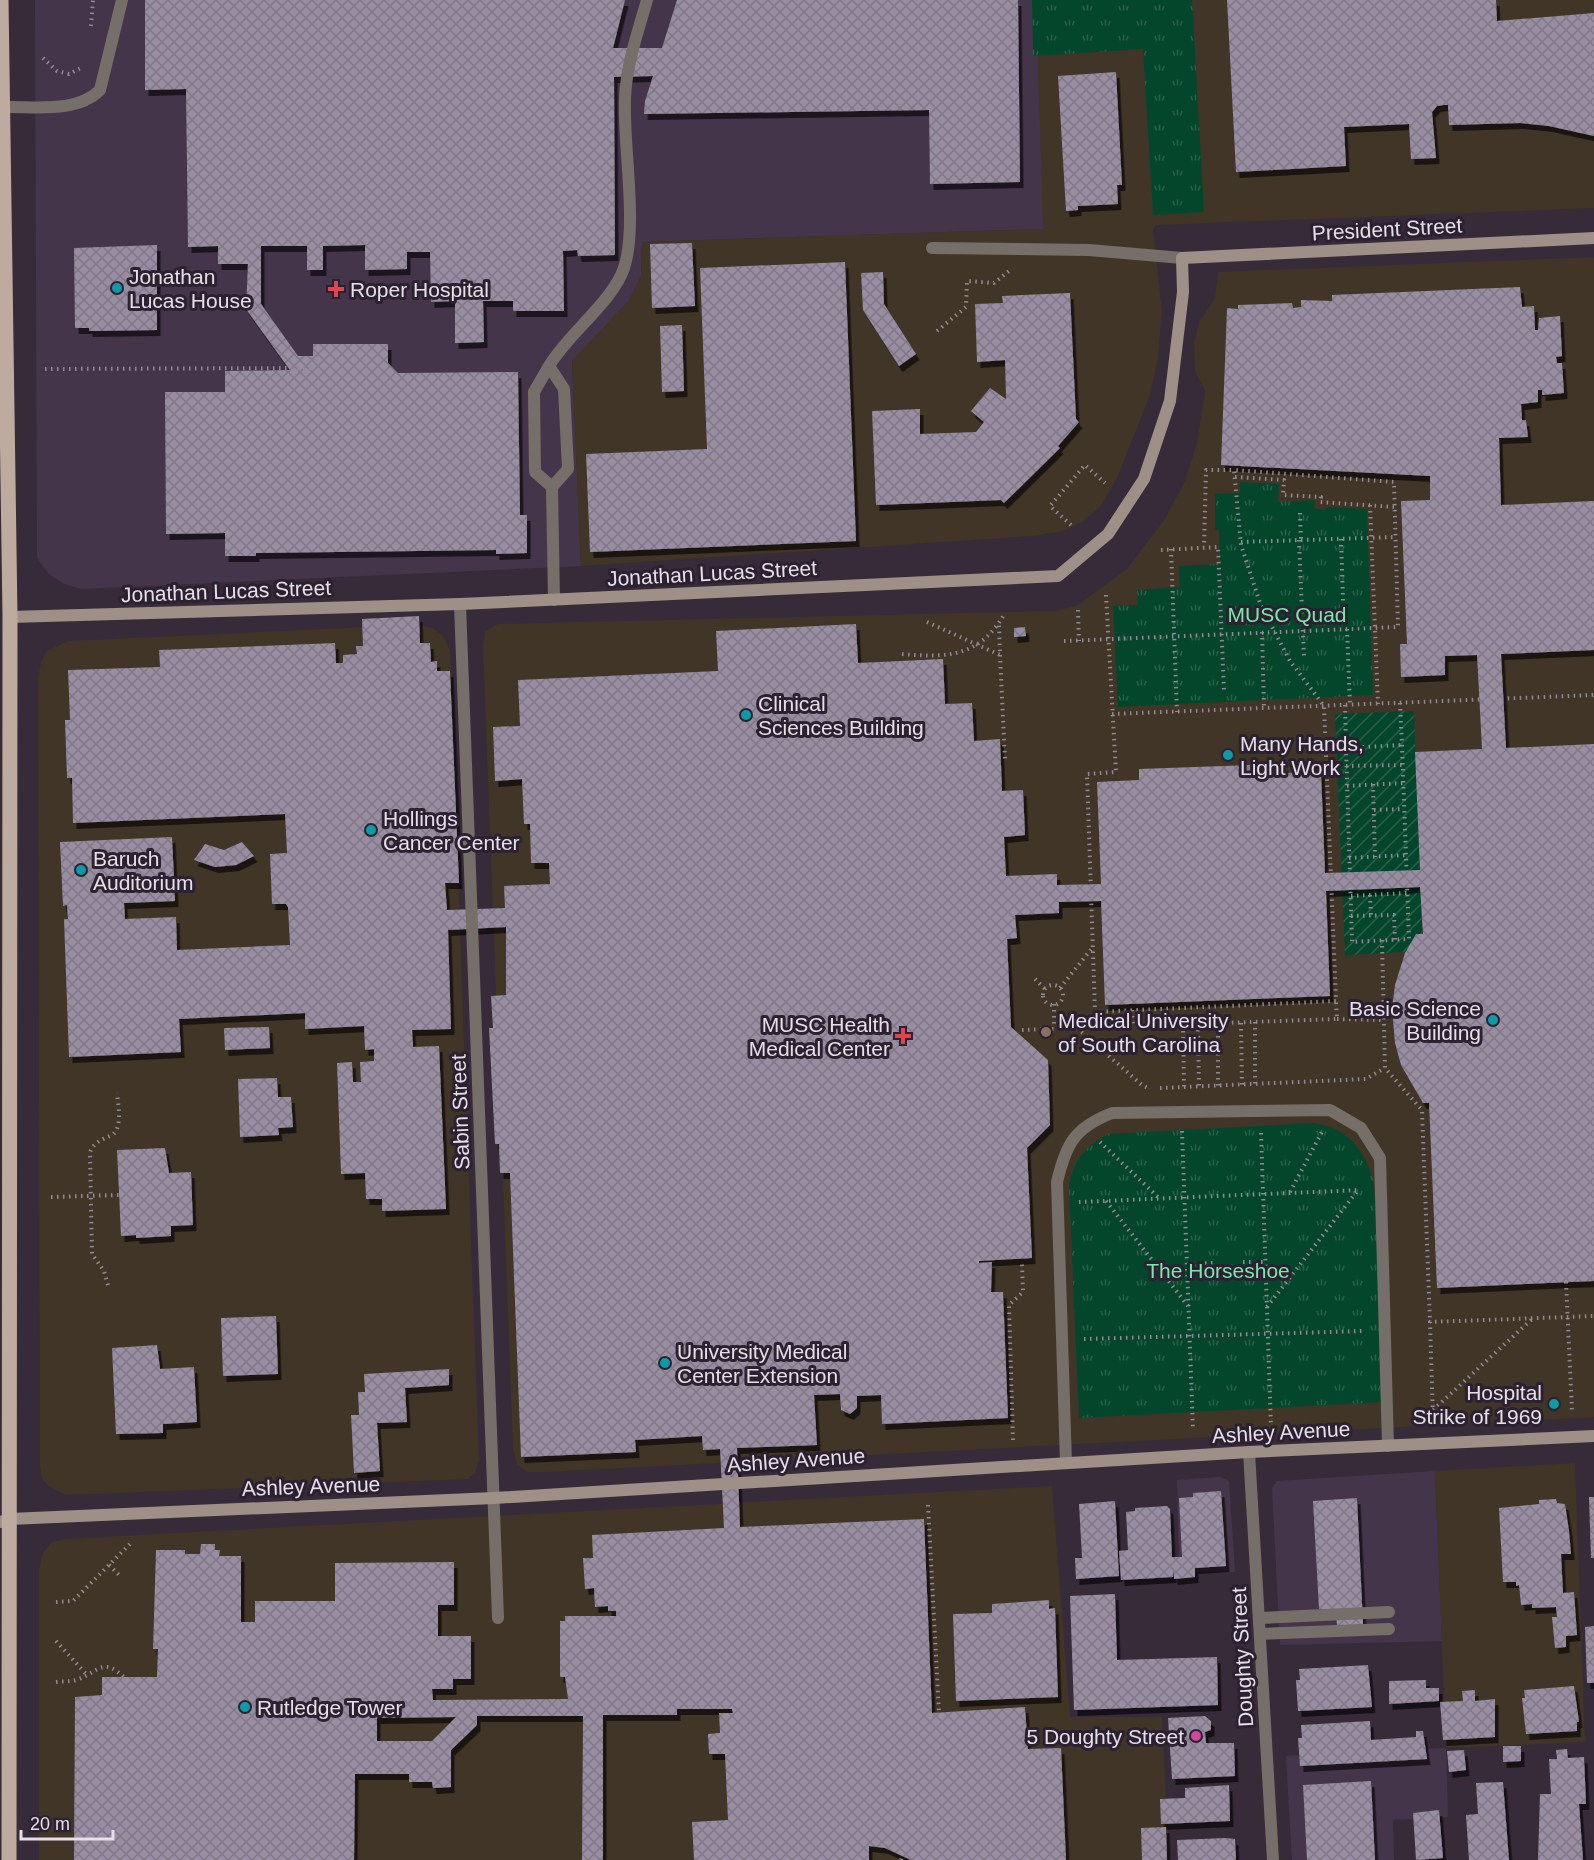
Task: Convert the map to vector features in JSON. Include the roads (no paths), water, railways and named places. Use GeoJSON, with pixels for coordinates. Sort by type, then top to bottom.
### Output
{"type":"FeatureCollection","features":[{"type":"Feature","properties":{"kind":"main road"},"geometry":{"type":"LineString","coordinates":[[1,0],[5,617],[5,1638],[9,1860]]}},
{"type":"Feature","properties":{"kind":"street"},"geometry":{"type":"LineString","coordinates":[[1,111],[60,106],[91,99],[100,90],[122,0]]}},
{"type":"Feature","properties":{"kind":"street"},"geometry":{"type":"LineString","coordinates":[[552,487],[535,472],[534,392],[561,346],[597,308],[624,270],[629,242],[625,97],[633,51],[647,0]]}},
{"type":"Feature","properties":{"kind":"street","name":"President Street"},"geometry":{"type":"LineString","coordinates":[[1182,258],[1594,238]]}},
{"type":"Feature","properties":{"kind":"street"},"geometry":{"type":"LineString","coordinates":[[932,248],[1141,253],[1182,258]]}},
{"type":"Feature","properties":{"kind":"street","name":"Jonathan Lucas Street"},"geometry":{"type":"LineString","coordinates":[[5,617],[460,604],[1058,576],[1108,534],[1144,479],[1170,401],[1183,292],[1182,258]]}},
{"type":"Feature","properties":{"kind":"street"},"geometry":{"type":"LineString","coordinates":[[549,366],[564,389],[568,469],[552,487],[554,600]]}},
{"type":"Feature","properties":{"kind":"street","name":"Sabin Street"},"geometry":{"type":"LineString","coordinates":[[460,604],[498,1618]]}},
{"type":"Feature","properties":{"kind":"street"},"geometry":{"type":"LineString","coordinates":[[1066,1463],[1057,1182],[1063,1157],[1071,1140],[1091,1121],[1112,1113],[1300,1109],[1334,1111],[1361,1128],[1372,1142],[1380,1158],[1388,1446]]}},
{"type":"Feature","properties":{"kind":"street","name":"Ashley Avenue"},"geometry":{"type":"LineString","coordinates":[[5,1520],[494,1498],[1249,1452],[1594,1436]]}},
{"type":"Feature","properties":{"kind":"street","name":"Doughty Street"},"geometry":{"type":"LineString","coordinates":[[1249,1452],[1273,1860]]}},
{"type":"Feature","properties":{"kind":"street"},"geometry":{"type":"LineString","coordinates":[[1259,1618],[1389,1612]]}},
{"type":"Feature","properties":{"kind":"street"},"geometry":{"type":"LineString","coordinates":[[1260,1634],[1389,1629]]}},
{"type":"Feature","properties":{"kind":"place","name":"Jonathan Lucas House"},"geometry":{"type":"Point","coordinates":[117,288]}},
{"type":"Feature","properties":{"kind":"place","name":"Roper Hospital"},"geometry":{"type":"Point","coordinates":[336,289]}},
{"type":"Feature","properties":{"kind":"place","name":"Clinical Sciences Building"},"geometry":{"type":"Point","coordinates":[746,715]}},
{"type":"Feature","properties":{"kind":"place","name":"Many Hands, Light Work"},"geometry":{"type":"Point","coordinates":[1228,755]}},
{"type":"Feature","properties":{"kind":"place","name":"Hollings Cancer Center"},"geometry":{"type":"Point","coordinates":[371,830]}},
{"type":"Feature","properties":{"kind":"place","name":"Baruch Auditorium"},"geometry":{"type":"Point","coordinates":[81,870]}},
{"type":"Feature","properties":{"kind":"place","name":"Basic Science Building"},"geometry":{"type":"Point","coordinates":[1493,1020]}},
{"type":"Feature","properties":{"kind":"place","name":"Medical University of South Carolina"},"geometry":{"type":"Point","coordinates":[1046,1032]}},
{"type":"Feature","properties":{"kind":"place","name":"MUSC Health Medical Center"},"geometry":{"type":"Point","coordinates":[903,1036]}},
{"type":"Feature","properties":{"kind":"place","name":"University Medical Center Extension"},"geometry":{"type":"Point","coordinates":[665,1363]}},
{"type":"Feature","properties":{"kind":"place","name":"Hospital Strike of 1969"},"geometry":{"type":"Point","coordinates":[1554,1404]}},
{"type":"Feature","properties":{"kind":"place","name":"Rutledge Tower"},"geometry":{"type":"Point","coordinates":[245,1707]}},
{"type":"Feature","properties":{"kind":"place","name":"5 Doughty Street"},"geometry":{"type":"Point","coordinates":[1196,1736]}},
{"type":"Feature","properties":{"kind":"park label","name":"MUSC Quad"},"geometry":{"type":"Point","coordinates":[1287,614]}},
{"type":"Feature","properties":{"kind":"park label","name":"The Horseshoe"},"geometry":{"type":"Point","coordinates":[1218,1270]}}]}
